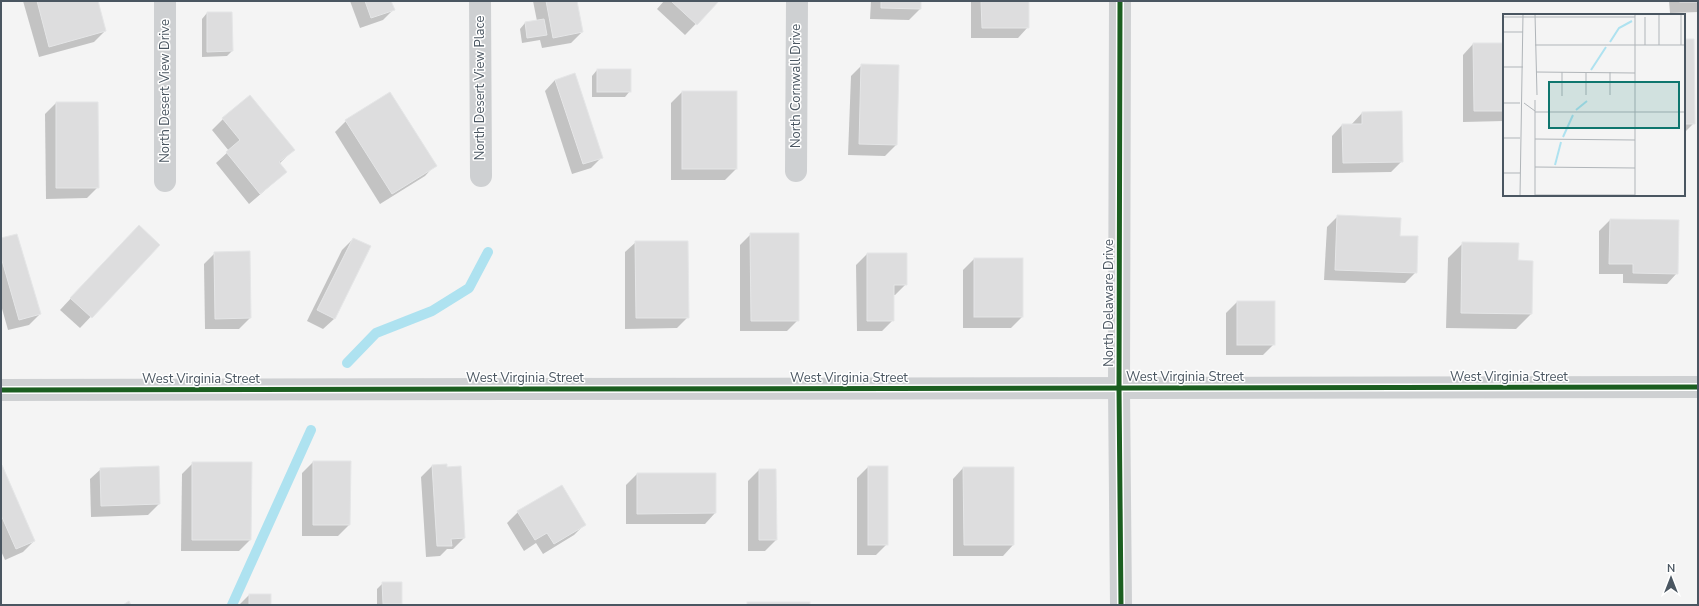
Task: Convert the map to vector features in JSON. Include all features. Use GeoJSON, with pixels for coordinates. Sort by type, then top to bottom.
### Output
{"type":"FeatureCollection","features":[{"type":"Feature","properties":{"kind":"street","name":"North Desert View Drive"},"geometry":{"type":"LineString","coordinates":[[165,1],[165,181]]}},
{"type":"Feature","properties":{"kind":"street","name":"North Desert View Place"},"geometry":{"type":"LineString","coordinates":[[480,1],[481,176]]}},
{"type":"Feature","properties":{"kind":"street","name":"North Cornwall Drive"},"geometry":{"type":"LineString","coordinates":[[796,171],[797,1]]}},
{"type":"Feature","properties":{"kind":"street","name":"North Delaware Drive"},"geometry":{"type":"LineString","coordinates":[[1120,1],[1119,388],[1121,605]]}},
{"type":"Feature","properties":{"kind":"street","name":"West Virginia Street"},"geometry":{"type":"LineString","coordinates":[[1,390],[1698,387]]}},
{"type":"Feature","properties":{"kind":"building"},"geometry":{"type":"Polygon","coordinates":[[[37,1],[98,1],[106,31],[49,47],[37,1]]]}},
{"type":"Feature","properties":{"kind":"building"},"geometry":{"type":"Polygon","coordinates":[[[365,1],[391,1],[395,10],[371,18],[365,1]]]}},
{"type":"Feature","properties":{"kind":"building"},"geometry":{"type":"Polygon","coordinates":[[[546,1],[577,1],[583,32],[553,38],[546,1]]]}},
{"type":"Feature","properties":{"kind":"building"},"geometry":{"type":"Polygon","coordinates":[[[671,1],[719,1],[697,25],[671,1]]]}},
{"type":"Feature","properties":{"kind":"building"},"geometry":{"type":"Polygon","coordinates":[[[881,1],[921,1],[921,9],[881,8],[881,1]]]}},
{"type":"Feature","properties":{"kind":"building"},"geometry":{"type":"Polygon","coordinates":[[[981,1],[1029,1],[1029,28],[982,28],[981,1]]]}},
{"type":"Feature","properties":{"kind":"building"},"geometry":{"type":"Polygon","coordinates":[[[1698,1],[1698,2],[1680,2],[1698,1]]]}},
{"type":"Feature","properties":{"kind":"building"},"geometry":{"type":"Polygon","coordinates":[[[207,12],[232,12],[233,51],[207,52],[207,12]]]}},
{"type":"Feature","properties":{"kind":"building"},"geometry":{"type":"Polygon","coordinates":[[[544,19],[547,35],[527,38],[525,22],[544,19]]]}},
{"type":"Feature","properties":{"kind":"building"},"geometry":{"type":"Polygon","coordinates":[[[1685,39],[1694,39],[1695,124],[1685,124],[1685,39]]]}},
{"type":"Feature","properties":{"kind":"building"},"geometry":{"type":"Polygon","coordinates":[[[1473,43],[1503,43],[1503,111],[1474,111],[1473,43]]]}},
{"type":"Feature","properties":{"kind":"building"},"geometry":{"type":"Polygon","coordinates":[[[861,64],[899,65],[897,145],[859,144],[861,64]]]}},
{"type":"Feature","properties":{"kind":"building"},"geometry":{"type":"Polygon","coordinates":[[[597,69],[631,69],[631,92],[597,92],[597,69]]]}},
{"type":"Feature","properties":{"kind":"building"},"geometry":{"type":"Polygon","coordinates":[[[575,73],[603,158],[583,164],[555,80],[575,73]]]}},
{"type":"Feature","properties":{"kind":"building"},"geometry":{"type":"Polygon","coordinates":[[[682,91],[737,91],[737,169],[682,169],[682,91]]]}},
{"type":"Feature","properties":{"kind":"building"},"geometry":{"type":"Polygon","coordinates":[[[390,92],[437,166],[392,194],[345,120],[390,92]]]}},
{"type":"Feature","properties":{"kind":"building"},"geometry":{"type":"Polygon","coordinates":[[[250,95],[295,150],[279,162],[287,172],[260,194],[226,152],[240,140],[222,118],[250,95]]]}},
{"type":"Feature","properties":{"kind":"building"},"geometry":{"type":"Polygon","coordinates":[[[56,102],[98,102],[99,188],[56,188],[56,102]]]}},
{"type":"Feature","properties":{"kind":"building"},"geometry":{"type":"Polygon","coordinates":[[[1402,111],[1403,162],[1343,163],[1342,124],[1362,124],[1362,112],[1402,111]]]}},
{"type":"Feature","properties":{"kind":"building"},"geometry":{"type":"Polygon","coordinates":[[[1337,215],[1401,218],[1400,236],[1418,236],[1417,273],[1335,270],[1337,215]]]}},
{"type":"Feature","properties":{"kind":"building"},"geometry":{"type":"Polygon","coordinates":[[[1610,219],[1679,220],[1678,274],[1633,273],[1633,264],[1609,264],[1610,219]]]}},
{"type":"Feature","properties":{"kind":"building"},"geometry":{"type":"Polygon","coordinates":[[[139,225],[160,245],[92,318],[70,298],[139,225]]]}},
{"type":"Feature","properties":{"kind":"building"},"geometry":{"type":"Polygon","coordinates":[[[750,233],[799,233],[799,321],[751,321],[750,233]]]}},
{"type":"Feature","properties":{"kind":"building"},"geometry":{"type":"Polygon","coordinates":[[[17,234],[41,314],[19,320],[1,257],[1,238],[17,234]]]}},
{"type":"Feature","properties":{"kind":"building"},"geometry":{"type":"Polygon","coordinates":[[[353,238],[371,246],[335,319],[317,310],[353,238]]]}},
{"type":"Feature","properties":{"kind":"building"},"geometry":{"type":"Polygon","coordinates":[[[635,241],[688,241],[689,318],[636,318],[635,241]]]}},
{"type":"Feature","properties":{"kind":"building"},"geometry":{"type":"Polygon","coordinates":[[[1462,242],[1519,243],[1518,260],[1533,261],[1532,314],[1461,313],[1462,242]]]}},
{"type":"Feature","properties":{"kind":"building"},"geometry":{"type":"Polygon","coordinates":[[[250,251],[251,318],[215,319],[214,252],[250,251]]]}},
{"type":"Feature","properties":{"kind":"building"},"geometry":{"type":"Polygon","coordinates":[[[867,253],[907,253],[907,285],[894,285],[894,321],[867,321],[867,253]]]}},
{"type":"Feature","properties":{"kind":"building"},"geometry":{"type":"Polygon","coordinates":[[[974,258],[1023,258],[1023,317],[974,317],[974,258]]]}},
{"type":"Feature","properties":{"kind":"building"},"geometry":{"type":"Polygon","coordinates":[[[1237,301],[1275,301],[1275,345],[1237,345],[1237,301]]]}},
{"type":"Feature","properties":{"kind":"building"},"geometry":{"type":"Polygon","coordinates":[[[313,461],[351,461],[350,525],[313,525],[313,461]]]}},
{"type":"Feature","properties":{"kind":"building"},"geometry":{"type":"Polygon","coordinates":[[[192,462],[252,462],[251,540],[192,540],[192,462]]]}},
{"type":"Feature","properties":{"kind":"building"},"geometry":{"type":"Polygon","coordinates":[[[447,464],[447,467],[461,466],[465,538],[451,539],[452,546],[437,546],[432,465],[447,464]]]}},
{"type":"Feature","properties":{"kind":"building"},"geometry":{"type":"Polygon","coordinates":[[[2,465],[35,541],[16,549],[1,515],[2,465]]]}},
{"type":"Feature","properties":{"kind":"building"},"geometry":{"type":"Polygon","coordinates":[[[159,466],[160,504],[101,506],[100,468],[159,466]]]}},
{"type":"Feature","properties":{"kind":"building"},"geometry":{"type":"Polygon","coordinates":[[[868,466],[888,466],[888,545],[868,545],[868,466]]]}},
{"type":"Feature","properties":{"kind":"building"},"geometry":{"type":"Polygon","coordinates":[[[963,467],[1014,467],[1014,545],[964,545],[963,467]]]}},
{"type":"Feature","properties":{"kind":"building"},"geometry":{"type":"Polygon","coordinates":[[[759,469],[776,469],[777,540],[759,540],[759,469]]]}},
{"type":"Feature","properties":{"kind":"building"},"geometry":{"type":"Polygon","coordinates":[[[637,473],[716,473],[716,513],[637,514],[637,473]]]}},
{"type":"Feature","properties":{"kind":"building"},"geometry":{"type":"Polygon","coordinates":[[[562,485],[586,525],[554,544],[547,533],[535,540],[517,511],[562,485]]]}},
{"type":"Feature","properties":{"kind":"building"},"geometry":{"type":"Polygon","coordinates":[[[382,582],[402,582],[402,604],[383,604],[382,582]]]}},
{"type":"Feature","properties":{"kind":"building"},"geometry":{"type":"Polygon","coordinates":[[[249,594],[271,594],[271,605],[249,605],[249,594]]]}},
{"type":"Feature","properties":{"kind":"building"},"geometry":{"type":"Polygon","coordinates":[[[129,601],[131,605],[123,605],[129,601]]]}},
{"type":"Feature","properties":{"kind":"building"},"geometry":{"type":"Polygon","coordinates":[[[747,602],[810,602],[810,605],[747,605],[747,602]]]}},
{"type":"Feature","properties":{"kind":"waterway"},"geometry":{"type":"LineString","coordinates":[[347,363],[376,333],[432,311],[469,288],[488,252]]}},
{"type":"Feature","properties":{"kind":"waterway"},"geometry":{"type":"LineString","coordinates":[[232,605],[311,430]]}},
{"type":"Feature","properties":{"kind":"cycle path"},"geometry":{"type":"LineString","coordinates":[[1120,1],[1119,388],[1121,605]]}},
{"type":"Feature","properties":{"kind":"cycle path"},"geometry":{"type":"LineString","coordinates":[[1,390],[1698,387]]}}]}
